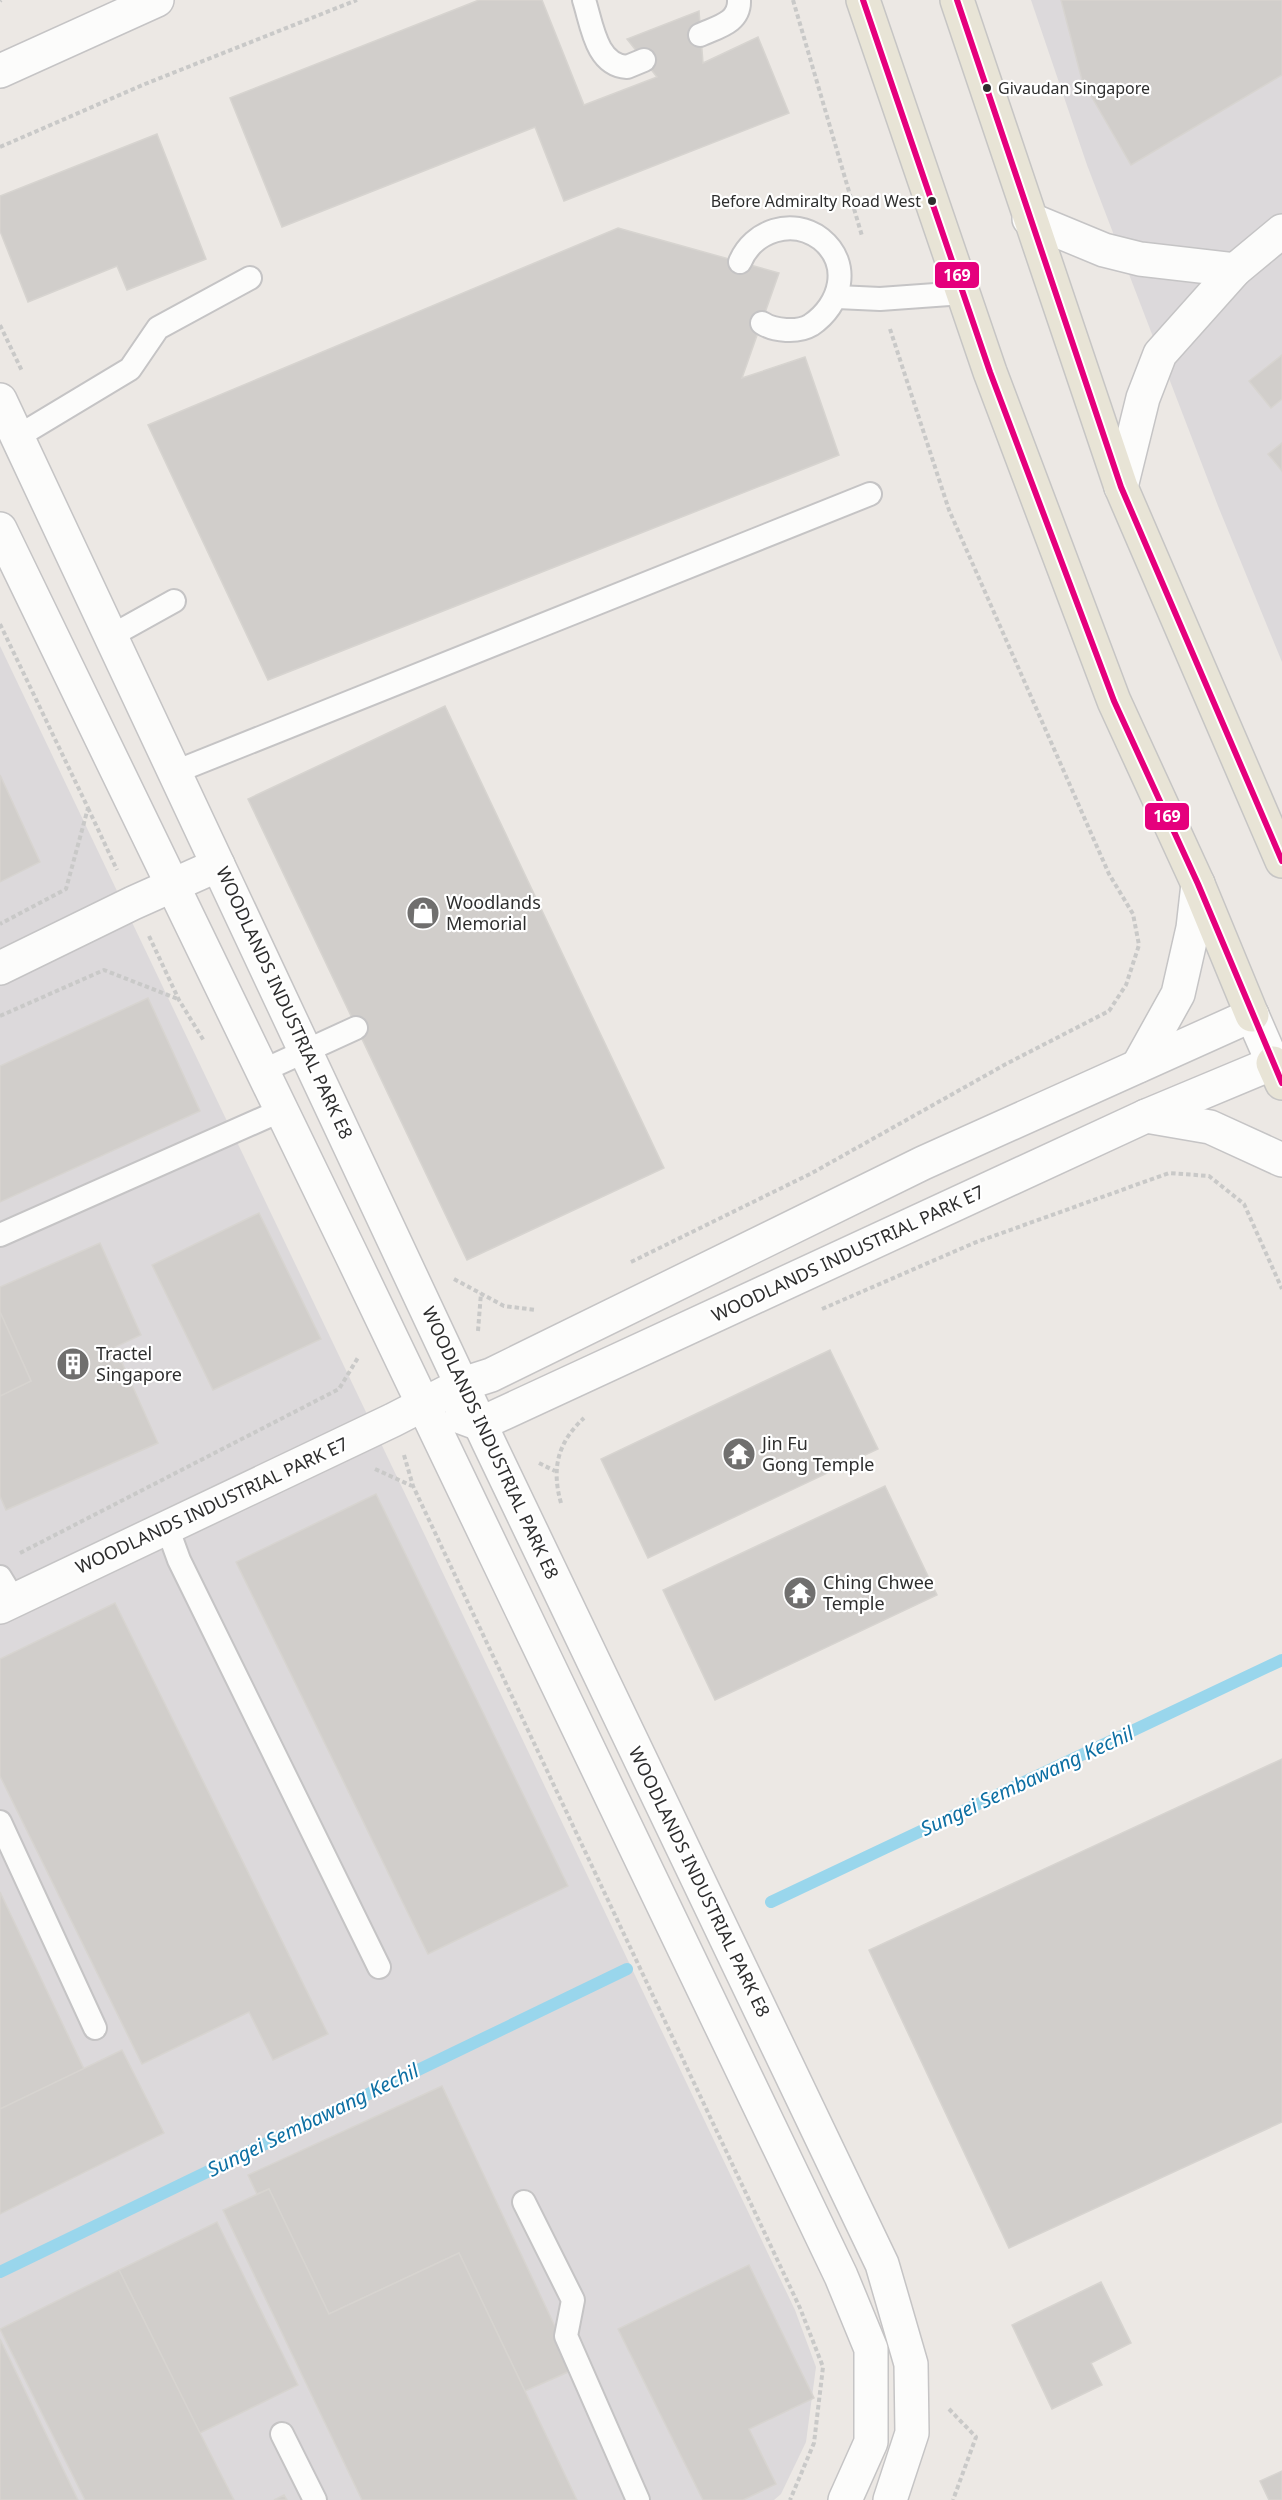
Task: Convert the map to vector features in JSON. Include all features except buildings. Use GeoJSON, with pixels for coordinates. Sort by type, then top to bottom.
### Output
{"type":"FeatureCollection","features":[{"type":"Feature","properties":{"kind":"main road"},"geometry":{"type":"LineString","coordinates":[[863,0],[990,372],[1114,701],[1198,884],[1252,1015]]}},
{"type":"Feature","properties":{"kind":"main road"},"geometry":{"type":"LineString","coordinates":[[957,0],[1121,488],[1282,861]]}},
{"type":"Feature","properties":{"kind":"street"},"geometry":{"type":"LineString","coordinates":[[0,71],[157,0]]}},
{"type":"Feature","properties":{"kind":"street"},"geometry":{"type":"LineString","coordinates":[[1029,219],[1104,250],[1131,257],[1235,270]]}},
{"type":"Feature","properties":{"kind":"street"},"geometry":{"type":"LineString","coordinates":[[1121,488],[1143,398],[1160,354],[1235,270],[1282,231]]}},
{"type":"Feature","properties":{"kind":"street","name":"WOODLANDS INDUSTRIAL PARK E8"},"geometry":{"type":"LineString","coordinates":[[0,400],[480,1424],[882,2264],[911,2364],[912,2433],[890,2500]]}},
{"type":"Feature","properties":{"kind":"street"},"geometry":{"type":"LineString","coordinates":[[0,529],[282,1110],[836,2266],[871,2349],[871,2442],[845,2500]]}},
{"type":"Feature","properties":{"kind":"street"},"geometry":{"type":"LineString","coordinates":[[0,968],[133,903],[218,865]]}},
{"type":"Feature","properties":{"kind":"street"},"geometry":{"type":"LineString","coordinates":[[1138,1066],[1178,994],[1193,928],[1198,884]]}},
{"type":"Feature","properties":{"kind":"street"},"geometry":{"type":"LineString","coordinates":[[1252,1015],[1278,1073]]}},
{"type":"Feature","properties":{"kind":"street","name":"WOODLANDS INDUSTRIAL PARK E7"},"geometry":{"type":"LineString","coordinates":[[6,1585],[167,1527],[393,1420],[463,1384],[491,1375],[923,1163],[1252,1015]]}},
{"type":"Feature","properties":{"kind":"street","name":"WOODLANDS INDUSTRIAL PARK E7"},"geometry":{"type":"LineString","coordinates":[[480,1424],[1146,1116],[1278,1073]]}},
{"type":"Feature","properties":{"kind":"street"},"geometry":{"type":"LineString","coordinates":[[1146,1116],[1210,1126],[1282,1160]]}},
{"type":"Feature","properties":{"kind":"street"},"geometry":{"type":"LineString","coordinates":[[423,1404],[480,1424]]}},
{"type":"Feature","properties":{"kind":"lane"},"geometry":{"type":"LineString","coordinates":[[584,0],[601,52],[612,63],[627,67],[644,60]]}},
{"type":"Feature","properties":{"kind":"lane"},"geometry":{"type":"LineString","coordinates":[[700,35],[730,21],[739,8],[739,0]]}},
{"type":"Feature","properties":{"kind":"lane"},"geometry":{"type":"LineString","coordinates":[[740,262],[745,251],[760,236],[780,228],[802,230],[821,239],[834,255],[840,276],[837,297],[825,315],[807,327],[786,330],[762,323]]}},
{"type":"Feature","properties":{"kind":"lane"},"geometry":{"type":"LineString","coordinates":[[17,437],[130,369],[158,328],[250,278]]}},
{"type":"Feature","properties":{"kind":"lane"},"geometry":{"type":"LineString","coordinates":[[837,297],[880,299],[963,293]]}},
{"type":"Feature","properties":{"kind":"lane"},"geometry":{"type":"LineString","coordinates":[[175,772],[870,494]]}},
{"type":"Feature","properties":{"kind":"lane"},"geometry":{"type":"LineString","coordinates":[[111,636],[174,601]]}},
{"type":"Feature","properties":{"kind":"lane"},"geometry":{"type":"LineString","coordinates":[[262,1071],[356,1028]]}},
{"type":"Feature","properties":{"kind":"lane"},"geometry":{"type":"LineString","coordinates":[[0,1235],[282,1110]]}},
{"type":"Feature","properties":{"kind":"lane"},"geometry":{"type":"LineString","coordinates":[[167,1527],[179,1560],[379,1967]]}},
{"type":"Feature","properties":{"kind":"lane"},"geometry":{"type":"LineString","coordinates":[[0,1822],[95,2028]]}},
{"type":"Feature","properties":{"kind":"lane"},"geometry":{"type":"LineString","coordinates":[[524,2202],[573,2300],[566,2336],[638,2500]]}},
{"type":"Feature","properties":{"kind":"lane"},"geometry":{"type":"LineString","coordinates":[[282,2434],[315,2500]]}},
{"type":"Feature","properties":{"kind":"path"},"geometry":{"type":"LineString","coordinates":[[0,147],[145,84],[357,0]]}},
{"type":"Feature","properties":{"kind":"path"},"geometry":{"type":"LineString","coordinates":[[793,0],[865,246]]}},
{"type":"Feature","properties":{"kind":"path"},"geometry":{"type":"LineString","coordinates":[[625,1265],[813,1173],[1006,1064],[1108,1011],[1126,985],[1138,945],[1133,914],[1108,874],[949,510],[880,299]]}},
{"type":"Feature","properties":{"kind":"path"},"geometry":{"type":"LineString","coordinates":[[0,624],[179,1000],[210,1050]]}},
{"type":"Feature","properties":{"kind":"path"},"geometry":{"type":"LineString","coordinates":[[0,924],[66,890],[88,808]]}},
{"type":"Feature","properties":{"kind":"path"},"geometry":{"type":"LineString","coordinates":[[0,1016],[104,970],[179,1000]]}},
{"type":"Feature","properties":{"kind":"path"},"geometry":{"type":"LineString","coordinates":[[819,1311],[974,1243],[1168,1173],[1209,1176],[1244,1204],[1282,1289]]}},
{"type":"Feature","properties":{"kind":"path"},"geometry":{"type":"LineString","coordinates":[[449,1269],[454,1279],[504,1306],[534,1310],[544,1305]]}},
{"type":"Feature","properties":{"kind":"path"},"geometry":{"type":"LineString","coordinates":[[6,1585],[339,1389],[363,1348]]}},
{"type":"Feature","properties":{"kind":"path"},"geometry":{"type":"LineString","coordinates":[[564,1514],[555,1471],[564,1442],[586,1416]]}},
{"type":"Feature","properties":{"kind":"path"},"geometry":{"type":"LineString","coordinates":[[413,1486],[800,2308],[823,2367],[814,2443],[790,2500]]}},
{"type":"Feature","properties":{"kind":"shaded area"},"geometry":{"type":"Polygon","coordinates":[[[1031,0],[1282,0],[1282,662],[1218,506],[1087,165],[1031,0]]]}},
{"type":"Feature","properties":{"kind":"shaded area"},"geometry":{"type":"Polygon","coordinates":[[[0,646],[795,2310],[816,2367],[806,2442],[781,2494],[774,2500],[0,2500],[0,646]]]}},
{"type":"Feature","properties":{"kind":"waterway","name":"Sungei Sembawang Kechil"},"geometry":{"type":"LineString","coordinates":[[771,1902],[1282,1660]]}},
{"type":"Feature","properties":{"kind":"waterway","name":"Sungei Sembawang Kechil"},"geometry":{"type":"LineString","coordinates":[[0,2272],[627,1969]]}},
{"type":"Feature","properties":{"kind":"transit line","name":"169"},"geometry":{"type":"LineString","coordinates":[[863,0],[990,372],[1114,701],[1198,884],[1282,1083]]}},
{"type":"Feature","properties":{"kind":"transit line","name":"169"},"geometry":{"type":"LineString","coordinates":[[957,0],[1121,487],[1282,861]]}},
{"type":"Feature","properties":{"kind":"place","name":"Givaudan Singapore"},"geometry":{"type":"Point","coordinates":[987,88]}},
{"type":"Feature","properties":{"kind":"place","name":"Before Admiralty Road West"},"geometry":{"type":"Point","coordinates":[932,201]}},
{"type":"Feature","properties":{"kind":"place","name":"Woodlands Memorial"},"geometry":{"type":"Point","coordinates":[423,913]}},
{"type":"Feature","properties":{"kind":"place","name":"Tractel Singapore"},"geometry":{"type":"Point","coordinates":[73,1364]}},
{"type":"Feature","properties":{"kind":"place","name":"Jin Fu Gong Temple"},"geometry":{"type":"Point","coordinates":[739,1454]}},
{"type":"Feature","properties":{"kind":"place","name":"Ching Chwee Temple"},"geometry":{"type":"Point","coordinates":[800,1593]}}]}
